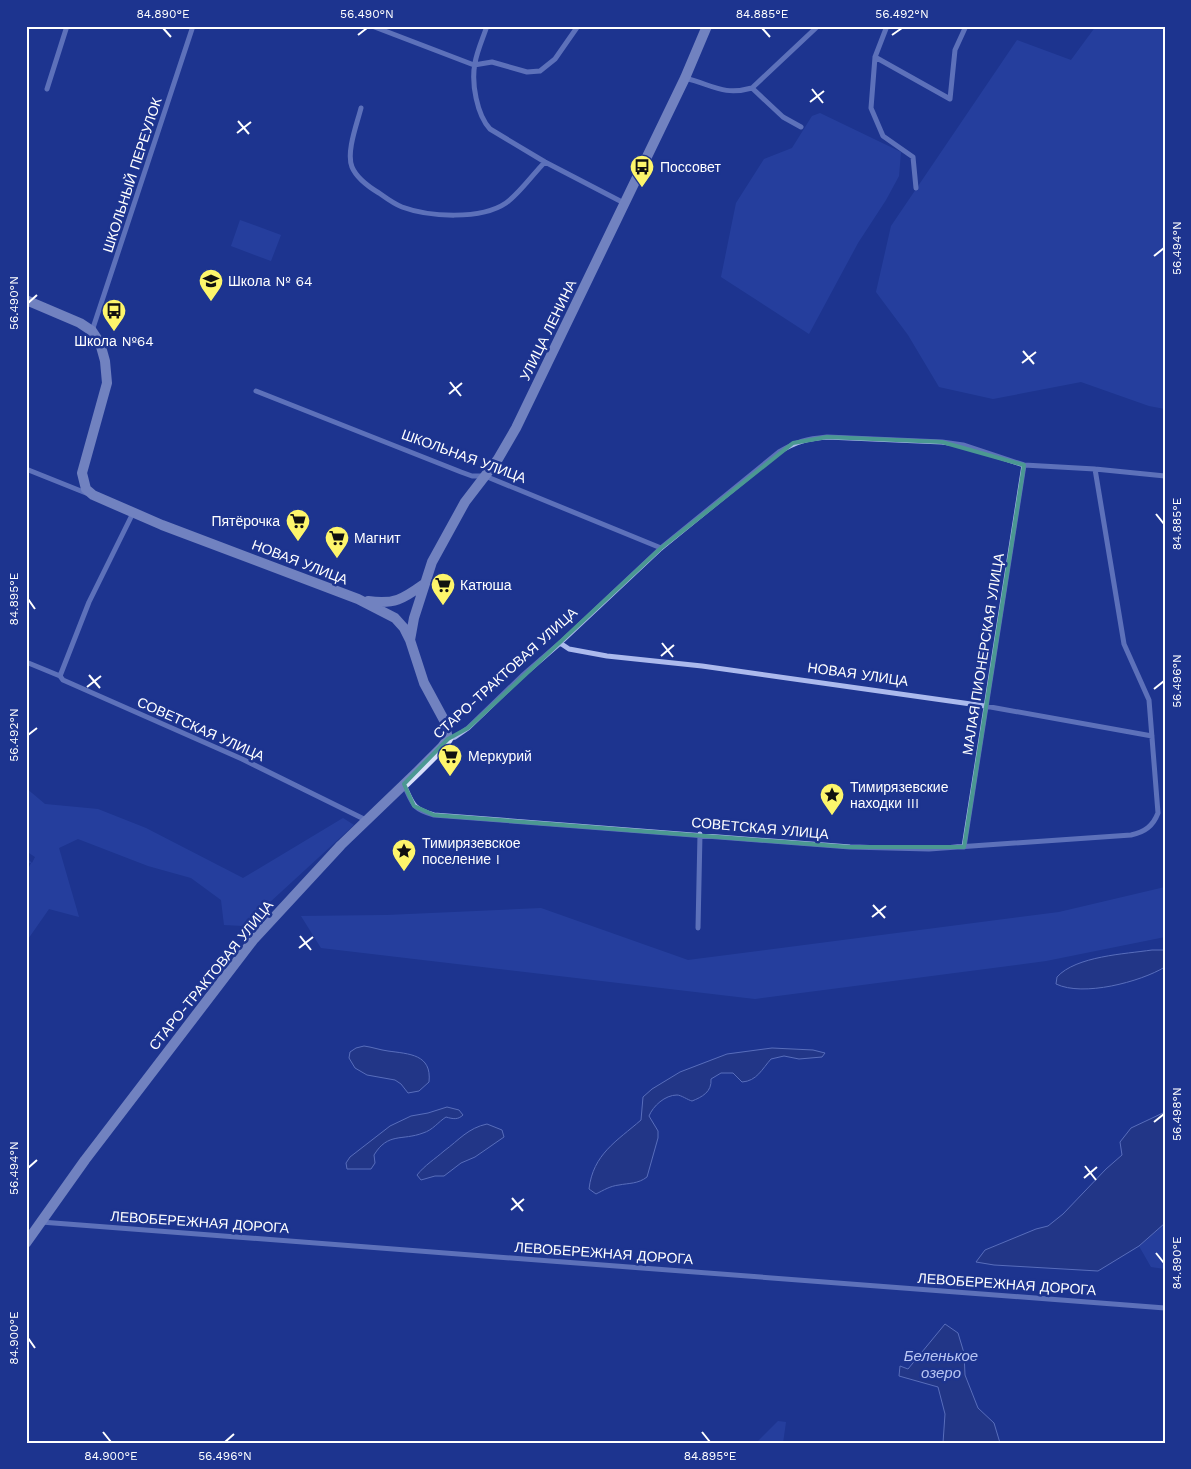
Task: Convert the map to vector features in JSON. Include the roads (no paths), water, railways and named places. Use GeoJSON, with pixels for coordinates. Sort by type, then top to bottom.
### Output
{"type":"FeatureCollection","features":[{"type":"Feature","properties":{"kind":"street"},"geometry":{"type":"LineString","coordinates":[[48,89],[67,26]]}},
{"type":"Feature","properties":{"kind":"street","name":"ШКОЛЬНЫЙ ПЕРЕУЛОК"},"geometry":{"type":"LineString","coordinates":[[92,331],[193,26]]}},
{"type":"Feature","properties":{"kind":"street"},"geometry":{"type":"LineString","coordinates":[[372,26],[474,65],[492,62],[527,72],[540,71],[555,59],[578,26]]}},
{"type":"Feature","properties":{"kind":"street"},"geometry":{"type":"LineString","coordinates":[[487,26],[474,65],[475,89],[480,114],[484,122],[490,129],[545,162],[624,203]]}},
{"type":"Feature","properties":{"kind":"street","name":"УЛИЦА ЛЕНИНА"},"geometry":{"type":"LineString","coordinates":[[410,640],[414,618],[432,562],[465,502],[485,476],[516,428],[685,78],[707,26]]}},
{"type":"Feature","properties":{"kind":"street"},"geometry":{"type":"LineString","coordinates":[[685,78],[726,92],[738,92],[752,88],[818,26]]}},
{"type":"Feature","properties":{"kind":"street"},"geometry":{"type":"LineString","coordinates":[[887,26],[875,57],[871,108],[883,136],[913,157],[916,188]]}},
{"type":"Feature","properties":{"kind":"street"},"geometry":{"type":"LineString","coordinates":[[875,57],[950,99],[955,50],[966,26]]}},
{"type":"Feature","properties":{"kind":"street"},"geometry":{"type":"LineString","coordinates":[[752,88],[783,117],[801,127]]}},
{"type":"Feature","properties":{"kind":"street"},"geometry":{"type":"LineString","coordinates":[[361,108],[350,156],[352,167],[358,177],[369,187],[401,206],[432,214],[464,214],[490,210],[506,203],[545,162]]}},
{"type":"Feature","properties":{"kind":"street"},"geometry":{"type":"LineString","coordinates":[[26,300],[80,323],[92,331],[100,343],[105,361],[107,383],[82,473],[86,488],[93,495]]}},
{"type":"Feature","properties":{"kind":"street","name":"ШКОЛЬНАЯ УЛИЦА"},"geometry":{"type":"LineString","coordinates":[[256,391],[461,472],[472,476],[485,476],[661,548]]}},
{"type":"Feature","properties":{"kind":"street","name":"СТАРО-ТРАКТОВАЯ УЛИЦА"},"geometry":{"type":"LineString","coordinates":[[26,1243],[85,1160],[254,939],[312,876],[448,739],[468,728],[661,548],[793,443],[809,438],[828,437],[942,442],[963,445],[1024,464],[1165,476]]}},
{"type":"Feature","properties":{"kind":"street","name":"МАЛАЯ ПИОНЕРСКАЯ УЛИЦА"},"geometry":{"type":"LineString","coordinates":[[964,847],[1024,464]]}},
{"type":"Feature","properties":{"kind":"street"},"geometry":{"type":"LineString","coordinates":[[26,469],[93,495]]}},
{"type":"Feature","properties":{"kind":"street"},"geometry":{"type":"LineString","coordinates":[[1096,469],[1120,626],[1130,661],[1149,700],[1152,736]]}},
{"type":"Feature","properties":{"kind":"street","name":"НОВАЯ УЛИЦА"},"geometry":{"type":"LineString","coordinates":[[93,495],[133,513],[358,599],[395,618],[404,628],[410,640],[424,683],[444,720],[448,739]]}},
{"type":"Feature","properties":{"kind":"street"},"geometry":{"type":"LineString","coordinates":[[60,676],[89,602],[133,513]]}},
{"type":"Feature","properties":{"kind":"street"},"geometry":{"type":"LineString","coordinates":[[358,599],[391,602],[405,598],[424,584]]}},
{"type":"Feature","properties":{"kind":"street","name":"НОВАЯ УЛИЦА"},"geometry":{"type":"LineString","coordinates":[[560,643],[569,649],[607,656],[702,666],[985,706],[1152,736]]}},
{"type":"Feature","properties":{"kind":"street","name":"СОВЕТСКАЯ УЛИЦА"},"geometry":{"type":"LineString","coordinates":[[26,662],[242,759],[366,820]]}},
{"type":"Feature","properties":{"kind":"street","name":"СОВЕТСКАЯ УЛИЦА"},"geometry":{"type":"LineString","coordinates":[[404,784],[414,806],[423,812],[434,815],[850,846],[929,849],[964,847],[1131,836],[1149,828],[1155,821],[1158,813],[1152,736]]}},
{"type":"Feature","properties":{"kind":"street"},"geometry":{"type":"LineString","coordinates":[[698,928],[700,834]]}},
{"type":"Feature","properties":{"kind":"street","name":"ЛЕВОБЕРЕЖНАЯ ДОРОГА"},"geometry":{"type":"LineString","coordinates":[[41,1222],[1165,1308]]}},
{"type":"Feature","properties":{"kind":"water"},"geometry":{"type":"Polygon","coordinates":[[[1165,950],[1165,967],[1141,978],[1096,988],[1067,988],[1056,984],[1057,977],[1076,964],[1102,957],[1165,950]]]}},
{"type":"Feature","properties":{"kind":"water"},"geometry":{"type":"Polygon","coordinates":[[[364,1046],[418,1057],[427,1066],[429,1082],[419,1091],[408,1093],[395,1080],[367,1075],[355,1068],[349,1058],[350,1052],[364,1046]]]}},
{"type":"Feature","properties":{"kind":"water"},"geometry":{"type":"Polygon","coordinates":[[[772,1048],[813,1050],[825,1053],[822,1057],[799,1059],[784,1056],[771,1059],[759,1074],[752,1079],[742,1082],[733,1073],[721,1073],[711,1079],[710,1087],[706,1093],[692,1101],[677,1095],[664,1099],[653,1108],[649,1116],[658,1131],[658,1138],[647,1177],[637,1182],[607,1188],[596,1194],[589,1189],[595,1166],[601,1157],[615,1142],[641,1120],[643,1097],[652,1089],[680,1072],[727,1054],[772,1048]]]}},
{"type":"Feature","properties":{"kind":"water"},"geometry":{"type":"Polygon","coordinates":[[[447,1107],[459,1110],[463,1115],[455,1119],[446,1117],[427,1132],[390,1140],[379,1148],[374,1155],[375,1163],[371,1169],[347,1169],[346,1163],[350,1157],[390,1126],[411,1116],[447,1107]]]}},
{"type":"Feature","properties":{"kind":"water"},"geometry":{"type":"Polygon","coordinates":[[[1165,1112],[1165,1223],[1139,1246],[1098,1271],[994,1265],[976,1262],[985,1250],[1048,1226],[1063,1214],[1122,1155],[1120,1142],[1131,1128],[1165,1112]]]}},
{"type":"Feature","properties":{"kind":"water"},"geometry":{"type":"Polygon","coordinates":[[[487,1124],[502,1130],[504,1137],[475,1157],[461,1163],[444,1176],[435,1176],[421,1180],[417,1175],[464,1135],[474,1128],[487,1124]]]}},
{"type":"Feature","properties":{"kind":"water","name":"Беленькое озеро"},"geometry":{"type":"Polygon","coordinates":[[[945,1324],[958,1333],[964,1353],[965,1375],[978,1408],[994,1423],[1000,1443],[943,1443],[945,1414],[938,1387],[899,1376],[900,1366],[908,1369],[945,1324]]]}},
{"type":"Feature","properties":{"kind":"place","name":"Поссовет"},"geometry":{"type":"Point","coordinates":[642,188]}},
{"type":"Feature","properties":{"kind":"place","name":"Школа № 64"},"geometry":{"type":"Point","coordinates":[211,302]}},
{"type":"Feature","properties":{"kind":"place","name":"Школа №64"},"geometry":{"type":"Point","coordinates":[114,332]}},
{"type":"Feature","properties":{"kind":"place","name":"Пятёрочка"},"geometry":{"type":"Point","coordinates":[298,542]}},
{"type":"Feature","properties":{"kind":"place","name":"Магнит"},"geometry":{"type":"Point","coordinates":[337,559]}},
{"type":"Feature","properties":{"kind":"place","name":"Катюша"},"geometry":{"type":"Point","coordinates":[443,606]}},
{"type":"Feature","properties":{"kind":"place","name":"Меркурий"},"geometry":{"type":"Point","coordinates":[450,777]}},
{"type":"Feature","properties":{"kind":"place","name":"Тимирязевские находки III"},"geometry":{"type":"Point","coordinates":[832,816]}},
{"type":"Feature","properties":{"kind":"place","name":"Тимирязевское поселение I"},"geometry":{"type":"Point","coordinates":[404,872]}}]}
